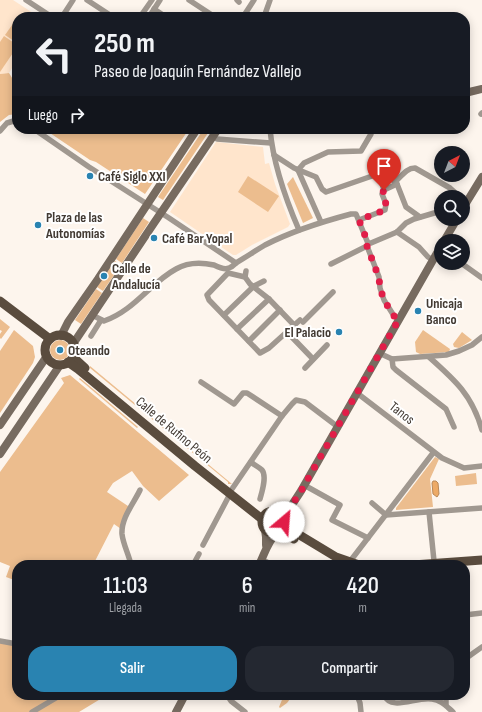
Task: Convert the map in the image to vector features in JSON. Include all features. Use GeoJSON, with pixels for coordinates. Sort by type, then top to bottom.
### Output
{"type":"FeatureCollection","features":[{"type":"Feature","properties":{"kind":"main road"},"geometry":{"type":"LineString","coordinates":[[470,92],[482,89]]}},
{"type":"Feature","properties":{"kind":"main road"},"geometry":{"type":"LineString","coordinates":[[61,336],[66,326],[194,134]]}},
{"type":"Feature","properties":{"kind":"main road"},"geometry":{"type":"LineString","coordinates":[[73,344],[215,134]]}},
{"type":"Feature","properties":{"kind":"main road"},"geometry":{"type":"LineString","coordinates":[[470,193],[482,177]]}},
{"type":"Feature","properties":{"kind":"main road"},"geometry":{"type":"LineString","coordinates":[[261,560],[270,539],[281,528],[291,506],[338,427],[433,260]]}},
{"type":"Feature","properties":{"kind":"main road"},"geometry":{"type":"LineString","coordinates":[[0,301],[48,341]]}},
{"type":"Feature","properties":{"kind":"main road"},"geometry":{"type":"LineString","coordinates":[[0,308],[48,341]]}},
{"type":"Feature","properties":{"kind":"main road"},"geometry":{"type":"LineString","coordinates":[[0,454],[75,350],[73,344],[67,337],[55,336],[48,341],[45,350],[46,356],[52,363],[67,361]]}},
{"type":"Feature","properties":{"kind":"main road"},"geometry":{"type":"LineString","coordinates":[[0,425],[46,356]]}},
{"type":"Feature","properties":{"kind":"main road","name":"Calle de Rufino Peón"},"geometry":{"type":"LineString","coordinates":[[67,361],[231,492],[264,516]]}},
{"type":"Feature","properties":{"kind":"main road"},"geometry":{"type":"LineString","coordinates":[[277,512],[291,506]]}},
{"type":"Feature","properties":{"kind":"main road"},"geometry":{"type":"LineString","coordinates":[[265,548],[266,537],[265,530],[262,525],[264,516],[271,511],[277,512],[282,516],[281,528]]}},
{"type":"Feature","properties":{"kind":"main road"},"geometry":{"type":"LineString","coordinates":[[265,530],[270,533],[281,528]]}},
{"type":"Feature","properties":{"kind":"main road"},"geometry":{"type":"LineString","coordinates":[[281,528],[340,560]]}},
{"type":"Feature","properties":{"kind":"main road"},"geometry":{"type":"LineString","coordinates":[[470,561],[482,560]]}},
{"type":"Feature","properties":{"kind":"main road"},"geometry":{"type":"LineString","coordinates":[[470,565],[482,564]]}},
{"type":"Feature","properties":{"kind":"main road"},"geometry":{"type":"LineString","coordinates":[[176,712],[183,700]]}},
{"type":"Feature","properties":{"kind":"street"},"geometry":{"type":"LineString","coordinates":[[26,0],[44,12]]}},
{"type":"Feature","properties":{"kind":"street"},"geometry":{"type":"LineString","coordinates":[[65,12],[73,0]]}},
{"type":"Feature","properties":{"kind":"street"},"geometry":{"type":"LineString","coordinates":[[87,0],[105,12]]}},
{"type":"Feature","properties":{"kind":"street"},"geometry":{"type":"LineString","coordinates":[[144,12],[152,0]]}},
{"type":"Feature","properties":{"kind":"street"},"geometry":{"type":"LineString","coordinates":[[152,12],[160,0]]}},
{"type":"Feature","properties":{"kind":"street"},"geometry":{"type":"LineString","coordinates":[[188,0],[207,12]]}},
{"type":"Feature","properties":{"kind":"street"},"geometry":{"type":"LineString","coordinates":[[246,12],[254,0]]}},
{"type":"Feature","properties":{"kind":"street"},"geometry":{"type":"LineString","coordinates":[[266,12],[270,0]]}},
{"type":"Feature","properties":{"kind":"street"},"geometry":{"type":"LineString","coordinates":[[154,9],[158,12]]}},
{"type":"Feature","properties":{"kind":"street"},"geometry":{"type":"LineString","coordinates":[[0,131],[7,123],[12,122]]}},
{"type":"Feature","properties":{"kind":"street"},"geometry":{"type":"LineString","coordinates":[[41,134],[146,205],[236,263]]}},
{"type":"Feature","properties":{"kind":"street"},"geometry":{"type":"LineString","coordinates":[[270,134],[274,155],[299,230]]}},
{"type":"Feature","properties":{"kind":"street"},"geometry":{"type":"LineString","coordinates":[[298,170],[304,162],[328,152],[361,151],[371,134]]}},
{"type":"Feature","properties":{"kind":"street"},"geometry":{"type":"LineString","coordinates":[[217,139],[271,143]]}},
{"type":"Feature","properties":{"kind":"street"},"geometry":{"type":"LineString","coordinates":[[274,155],[298,170],[316,177],[326,192],[374,175],[379,177],[386,204],[385,210],[359,220]]}},
{"type":"Feature","properties":{"kind":"street"},"geometry":{"type":"LineString","coordinates":[[279,171],[287,164]]}},
{"type":"Feature","properties":{"kind":"street"},"geometry":{"type":"LineString","coordinates":[[383,192],[396,183],[406,170],[410,168],[415,168],[452,190]]}},
{"type":"Feature","properties":{"kind":"street"},"geometry":{"type":"LineString","coordinates":[[298,170],[321,222]]}},
{"type":"Feature","properties":{"kind":"street"},"geometry":{"type":"LineString","coordinates":[[381,181],[389,179],[396,183],[406,207],[420,217]]}},
{"type":"Feature","properties":{"kind":"street"},"geometry":{"type":"LineString","coordinates":[[331,264],[397,232],[406,223],[434,213]]}},
{"type":"Feature","properties":{"kind":"street"},"geometry":{"type":"LineString","coordinates":[[91,336],[103,320],[131,306],[165,276],[181,266],[201,263],[226,269],[230,268],[266,245],[299,230],[351,214],[356,214],[359,220],[379,278],[380,288],[384,300],[394,316],[399,319]]}},
{"type":"Feature","properties":{"kind":"street"},"geometry":{"type":"LineString","coordinates":[[397,232],[419,247],[428,257],[433,260]]}},
{"type":"Feature","properties":{"kind":"street"},"geometry":{"type":"LineString","coordinates":[[470,269],[482,278]]}},
{"type":"Feature","properties":{"kind":"street"},"geometry":{"type":"LineString","coordinates":[[294,326],[269,299],[250,284],[246,274],[228,273],[207,295],[209,300],[260,353],[269,348],[334,292]]}},
{"type":"Feature","properties":{"kind":"street"},"geometry":{"type":"LineString","coordinates":[[224,315],[254,286],[264,281]]}},
{"type":"Feature","properties":{"kind":"street"},"geometry":{"type":"LineString","coordinates":[[237,329],[269,299]]}},
{"type":"Feature","properties":{"kind":"street"},"geometry":{"type":"LineString","coordinates":[[249,341],[280,310]]}},
{"type":"Feature","properties":{"kind":"street"},"geometry":{"type":"LineString","coordinates":[[92,315],[103,320]]}},
{"type":"Feature","properties":{"kind":"street"},"geometry":{"type":"LineString","coordinates":[[288,332],[313,359]]}},
{"type":"Feature","properties":{"kind":"street"},"geometry":{"type":"LineString","coordinates":[[380,353],[392,359],[446,355],[472,345],[482,337]]}},
{"type":"Feature","properties":{"kind":"street"},"geometry":{"type":"LineString","coordinates":[[305,368],[327,345]]}},
{"type":"Feature","properties":{"kind":"street"},"geometry":{"type":"LineString","coordinates":[[429,357],[455,380],[464,392],[473,406],[482,430]]}},
{"type":"Feature","properties":{"kind":"street"},"geometry":{"type":"LineString","coordinates":[[392,359],[393,367],[396,370],[446,409],[454,427]]}},
{"type":"Feature","properties":{"kind":"street"},"geometry":{"type":"LineString","coordinates":[[201,382],[234,404],[243,393],[248,392],[282,416]]}},
{"type":"Feature","properties":{"kind":"street","name":"Tanos"},"geometry":{"type":"LineString","coordinates":[[357,393],[433,453],[464,468],[482,466]]}},
{"type":"Feature","properties":{"kind":"street"},"geometry":{"type":"LineString","coordinates":[[203,545],[231,492],[282,416],[296,400],[301,400],[338,427]]}},
{"type":"Feature","properties":{"kind":"street"},"geometry":{"type":"LineString","coordinates":[[349,560],[433,453]]}},
{"type":"Feature","properties":{"kind":"street"},"geometry":{"type":"LineString","coordinates":[[251,462],[264,472],[264,486],[260,499]]}},
{"type":"Feature","properties":{"kind":"street"},"geometry":{"type":"LineString","coordinates":[[304,485],[340,505],[332,520],[368,538]]}},
{"type":"Feature","properties":{"kind":"street"},"geometry":{"type":"LineString","coordinates":[[130,560],[122,535],[122,527],[124,520],[140,490]]}},
{"type":"Feature","properties":{"kind":"street"},"geometry":{"type":"LineString","coordinates":[[372,504],[386,515],[482,508]]}},
{"type":"Feature","properties":{"kind":"street"},"geometry":{"type":"LineString","coordinates":[[429,512],[434,560]]}},
{"type":"Feature","properties":{"kind":"street"},"geometry":{"type":"LineString","coordinates":[[196,560],[199,554]]}},
{"type":"Feature","properties":{"kind":"street"},"geometry":{"type":"LineString","coordinates":[[470,614],[482,613]]}},
{"type":"Feature","properties":{"kind":"street"},"geometry":{"type":"LineString","coordinates":[[0,641],[12,643]]}},
{"type":"Feature","properties":{"kind":"street"},"geometry":{"type":"LineString","coordinates":[[470,655],[482,647]]}},
{"type":"Feature","properties":{"kind":"street"},"geometry":{"type":"LineString","coordinates":[[32,712],[52,700]]}},
{"type":"Feature","properties":{"kind":"street"},"geometry":{"type":"LineString","coordinates":[[230,700],[245,712]]}},
{"type":"Feature","properties":{"kind":"street"},"geometry":{"type":"LineString","coordinates":[[358,700],[362,712]]}},
{"type":"Feature","properties":{"kind":"street"},"geometry":{"type":"LineString","coordinates":[[387,700],[395,705],[403,706],[418,700]]}},
{"type":"Feature","properties":{"kind":"street"},"geometry":{"type":"LineString","coordinates":[[435,700],[446,705],[453,712]]}},
{"type":"Feature","properties":{"kind":"street"},"geometry":{"type":"LineString","coordinates":[[446,700],[446,705]]}},
{"type":"Feature","properties":{"kind":"shaded area"},"geometry":{"type":"Polygon","coordinates":[[[0,0],[13,0],[31,12],[12,12],[12,68],[9,73],[0,74],[0,0]]]}},
{"type":"Feature","properties":{"kind":"shaded area"},"geometry":{"type":"Polygon","coordinates":[[[12,25],[12,40],[5,35],[12,25]]]}},
{"type":"Feature","properties":{"kind":"shaded area"},"geometry":{"type":"Polygon","coordinates":[[[4,36],[12,42],[12,54],[0,72],[0,42],[4,36]]]}},
{"type":"Feature","properties":{"kind":"shaded area"},"geometry":{"type":"Polygon","coordinates":[[[9,73],[12,78],[12,115],[9,115],[0,122],[0,74],[9,73]]]}},
{"type":"Feature","properties":{"kind":"shaded area"},"geometry":{"type":"Polygon","coordinates":[[[51,134],[186,134],[145,194],[96,162],[90,160],[51,134]]]}},
{"type":"Feature","properties":{"kind":"shaded area"},"geometry":{"type":"Polygon","coordinates":[[[200,134],[207,134],[163,200],[158,197],[200,134]]]}},
{"type":"Feature","properties":{"kind":"shaded area"},"geometry":{"type":"Polygon","coordinates":[[[216,142],[263,147],[265,164],[269,163],[290,224],[288,227],[252,245],[236,255],[233,255],[170,212],[216,142]]]}},
{"type":"Feature","properties":{"kind":"shaded area"},"geometry":{"type":"Polygon","coordinates":[[[248,176],[279,196],[268,212],[238,192],[248,176]]]}},
{"type":"Feature","properties":{"kind":"shaded area"},"geometry":{"type":"Polygon","coordinates":[[[293,177],[313,218],[303,223],[287,184],[293,177]]]}},
{"type":"Feature","properties":{"kind":"shaded area"},"geometry":{"type":"Polygon","coordinates":[[[143,218],[149,222],[122,263],[116,259],[143,218]]]}},
{"type":"Feature","properties":{"kind":"shaded area"},"geometry":{"type":"Polygon","coordinates":[[[115,261],[121,265],[103,291],[97,287],[115,261]]]}},
{"type":"Feature","properties":{"kind":"shaded area"},"geometry":{"type":"Polygon","coordinates":[[[96,289],[102,293],[81,324],[75,320],[96,289]]]}},
{"type":"Feature","properties":{"kind":"shaded area"},"geometry":{"type":"Polygon","coordinates":[[[0,319],[10,327],[1,339],[0,334],[2,331],[0,330],[0,319]]]}},
{"type":"Feature","properties":{"kind":"shaded area"},"geometry":{"type":"Polygon","coordinates":[[[14,330],[33,346],[35,357],[33,363],[0,413],[0,351],[14,330]]]}},
{"type":"Feature","properties":{"kind":"shaded area"},"geometry":{"type":"Polygon","coordinates":[[[423,330],[450,349],[449,352],[420,354],[416,352],[415,342],[423,330]]]}},
{"type":"Feature","properties":{"kind":"shaded area"},"geometry":{"type":"Polygon","coordinates":[[[462,332],[472,340],[459,348],[454,347],[453,344],[462,332]]]}},
{"type":"Feature","properties":{"kind":"shaded area"},"geometry":{"type":"Polygon","coordinates":[[[60,340],[67,343],[70,350],[67,357],[60,360],[53,357],[50,350],[53,343],[60,340]]]}},
{"type":"Feature","properties":{"kind":"shaded area"},"geometry":{"type":"Polygon","coordinates":[[[90,366],[232,484],[228,484],[228,482],[90,368],[89,369],[90,366]]]}},
{"type":"Feature","properties":{"kind":"shaded area"},"geometry":{"type":"Polygon","coordinates":[[[70,375],[189,475],[159,501],[143,486],[132,471],[113,483],[107,492],[131,508],[121,529],[114,524],[96,560],[12,560],[12,579],[6,577],[10,566],[0,562],[0,472],[64,383],[61,378],[70,375]]]}},
{"type":"Feature","properties":{"kind":"shaded area"},"geometry":{"type":"Polygon","coordinates":[[[80,378],[138,427],[137,428],[79,379],[80,378]]]}},
{"type":"Feature","properties":{"kind":"shaded area"},"geometry":{"type":"Polygon","coordinates":[[[435,457],[439,459],[430,479],[433,507],[396,510],[396,508],[435,457]]]}},
{"type":"Feature","properties":{"kind":"shaded area"},"geometry":{"type":"Polygon","coordinates":[[[476,473],[477,484],[456,486],[455,476],[476,473]]]}},
{"type":"Feature","properties":{"kind":"shaded area"},"geometry":{"type":"Polygon","coordinates":[[[433,481],[438,483],[439,494],[437,497],[433,494],[433,481]]]}},
{"type":"Feature","properties":{"kind":"shaded area"},"geometry":{"type":"Polygon","coordinates":[[[270,518],[274,518],[276,522],[274,526],[270,526],[268,524],[268,520],[270,518]]]}},
{"type":"Feature","properties":{"kind":"shaded area"},"geometry":{"type":"Polygon","coordinates":[[[0,642],[12,644],[12,700],[99,700],[79,712],[0,712],[0,642]]]}},
{"type":"Feature","properties":{"kind":"shaded area"},"geometry":{"type":"Polygon","coordinates":[[[282,700],[289,700],[280,708],[279,707],[282,700]]]}},
{"type":"Feature","properties":{"kind":"place","name":"Café Siglo XXI"},"geometry":{"type":"Point","coordinates":[90,176]}},
{"type":"Feature","properties":{"kind":"place","name":"Plaza de las Autonomías"},"geometry":{"type":"Point","coordinates":[38,225]}},
{"type":"Feature","properties":{"kind":"place","name":"Café Bar Yopal"},"geometry":{"type":"Point","coordinates":[154,238]}},
{"type":"Feature","properties":{"kind":"place","name":"Calle de Andalucía"},"geometry":{"type":"Point","coordinates":[104,276]}},
{"type":"Feature","properties":{"kind":"place","name":"Unicaja Banco"},"geometry":{"type":"Point","coordinates":[418,311]}},
{"type":"Feature","properties":{"kind":"place","name":"El Palacio"},"geometry":{"type":"Point","coordinates":[339,332]}},
{"type":"Feature","properties":{"kind":"place","name":"Oteando"},"geometry":{"type":"Point","coordinates":[60,350]}},
{"type":"Feature","properties":{"kind":"route"},"geometry":{"type":"LineString","coordinates":[[284,522],[286,514],[301,491],[399,319],[389,310],[381,292],[379,278],[359,220],[385,210],[386,204],[382,194],[384,190]]}}]}
